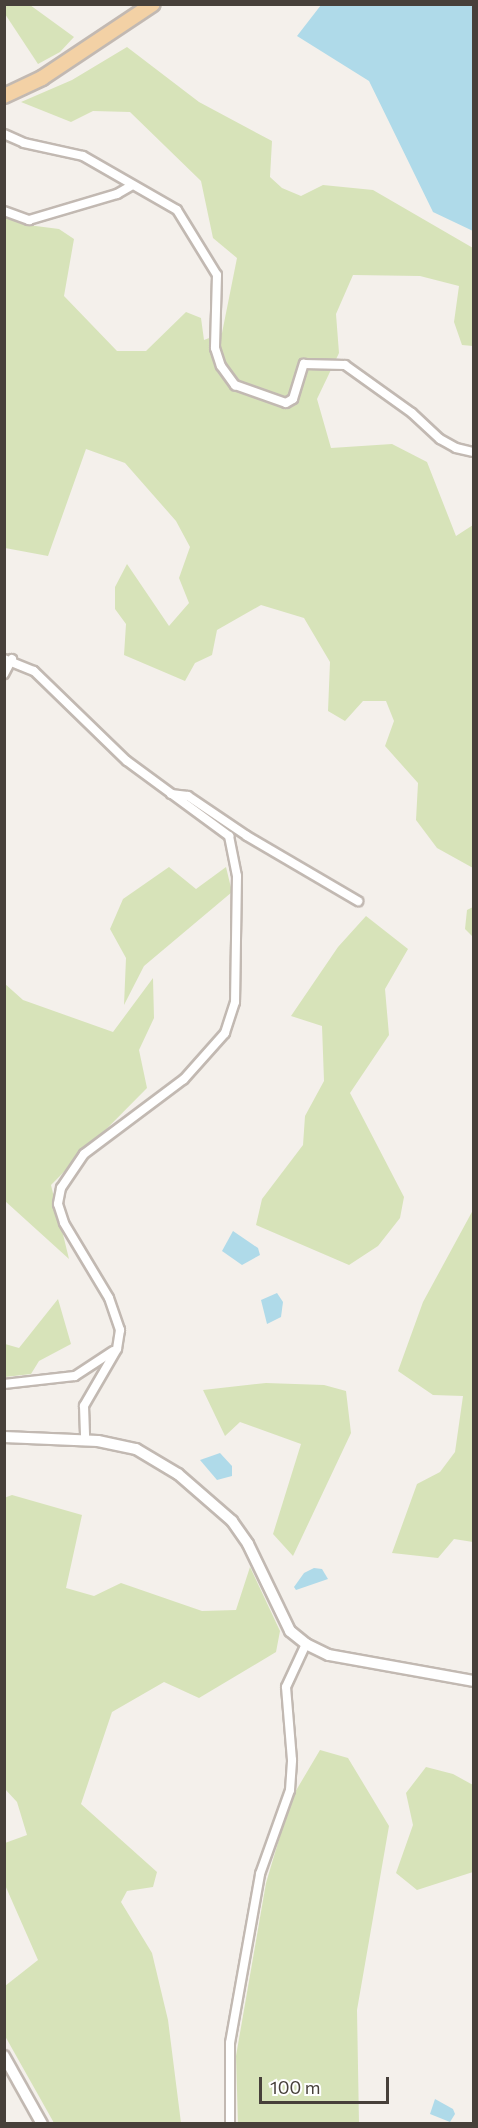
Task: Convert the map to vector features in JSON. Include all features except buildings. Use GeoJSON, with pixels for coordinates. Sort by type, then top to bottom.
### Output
{"type":"FeatureCollection","features":[{"type":"Feature","properties":{"kind":"main road"},"geometry":{"type":"LineString","coordinates":[[4,96],[71,60],[153,4]]}},
{"type":"Feature","properties":{"kind":"street"},"geometry":{"type":"LineString","coordinates":[[4,134],[24,143],[83,156],[131,186],[177,210],[200,243],[217,275],[215,348],[221,366],[235,385],[265,398],[286,403],[293,399],[304,364],[345,365],[412,413],[440,439],[456,448],[474,452]]}},
{"type":"Feature","properties":{"kind":"street"},"geometry":{"type":"LineString","coordinates":[[4,211],[29,220],[117,194],[131,186]]}},
{"type":"Feature","properties":{"kind":"street"},"geometry":{"type":"LineString","coordinates":[[4,674],[8,659],[51,686],[127,761],[167,794],[228,836],[234,851],[235,1002],[225,1033],[205,1059],[84,1154],[61,1188],[58,1204],[64,1223],[116,1313],[120,1330],[117,1349],[84,1406],[85,1440]]}},
{"type":"Feature","properties":{"kind":"street"},"geometry":{"type":"LineString","coordinates":[[167,794],[188,796],[247,836],[358,901]]}},
{"type":"Feature","properties":{"kind":"street"},"geometry":{"type":"LineString","coordinates":[[4,1384],[75,1376],[117,1349]]}},
{"type":"Feature","properties":{"kind":"street"},"geometry":{"type":"LineString","coordinates":[[4,1437],[85,1440],[136,1449],[212,1500],[248,1544],[276,1608],[290,1631],[306,1644],[329,1655],[474,1681]]}},
{"type":"Feature","properties":{"kind":"street"},"geometry":{"type":"LineString","coordinates":[[230,2124],[231,2043],[260,1874],[290,1790],[292,1760],[286,1687],[306,1644]]}},
{"type":"Feature","properties":{"kind":"street"},"geometry":{"type":"LineString","coordinates":[[4,2056],[42,2124]]}},
{"type":"Feature","properties":{"kind":"green space"},"geometry":{"type":"Polygon","coordinates":[[[4,5],[30,5],[74,37],[60,52],[38,64],[5,14],[4,5]]]}},
{"type":"Feature","properties":{"kind":"green space"},"geometry":{"type":"Polygon","coordinates":[[[127,47],[199,102],[272,141],[270,177],[282,188],[301,196],[323,185],[373,190],[473,248],[473,346],[462,345],[454,322],[459,286],[420,276],[353,275],[336,314],[339,353],[317,399],[331,448],[392,444],[427,462],[456,536],[473,525],[473,868],[437,848],[416,820],[418,783],[385,746],[394,721],[386,701],[363,701],[345,721],[328,711],[330,662],[304,618],[261,605],[217,630],[212,655],[195,663],[185,681],[124,655],[126,624],[115,609],[115,587],[127,564],[169,626],[189,603],[179,578],[190,547],[176,521],[125,463],[86,449],[48,556],[5,548],[4,214],[28,225],[59,229],[74,239],[64,296],[117,351],[146,351],[186,312],[201,318],[204,340],[222,333],[237,258],[213,238],[201,181],[130,112],[93,111],[71,122],[21,102],[72,80],[127,47]]]}},
{"type":"Feature","properties":{"kind":"green space"},"geometry":{"type":"Polygon","coordinates":[[[169,867],[196,889],[226,867],[232,892],[144,966],[124,1005],[126,958],[110,929],[123,899],[169,867]]]}},
{"type":"Feature","properties":{"kind":"green space"},"geometry":{"type":"Polygon","coordinates":[[[473,907],[473,937],[465,929],[467,910],[473,907]]]}},
{"type":"Feature","properties":{"kind":"green space"},"geometry":{"type":"Polygon","coordinates":[[[366,916],[408,949],[385,989],[389,1035],[350,1093],[404,1197],[400,1218],[378,1246],[349,1265],[256,1225],[262,1199],[303,1145],[305,1116],[324,1081],[322,1026],[291,1016],[338,947],[366,916]]]}},
{"type":"Feature","properties":{"kind":"green space"},"geometry":{"type":"Polygon","coordinates":[[[153,978],[154,1018],[139,1050],[147,1088],[51,1185],[69,1259],[5,1201],[4,983],[23,1000],[113,1032],[153,978]]]}},
{"type":"Feature","properties":{"kind":"green space"},"geometry":{"type":"Polygon","coordinates":[[[473,1210],[473,1542],[454,1539],[438,1558],[392,1553],[417,1484],[440,1472],[455,1452],[463,1396],[433,1395],[398,1371],[423,1302],[473,1210]]]}},
{"type":"Feature","properties":{"kind":"green space"},"geometry":{"type":"Polygon","coordinates":[[[58,1299],[71,1344],[39,1361],[31,1374],[5,1377],[5,1344],[19,1348],[58,1299]]]}},
{"type":"Feature","properties":{"kind":"green space"},"geometry":{"type":"Polygon","coordinates":[[[266,1383],[324,1385],[346,1391],[351,1433],[293,1556],[273,1534],[301,1444],[240,1422],[225,1436],[203,1390],[266,1383]]]}},
{"type":"Feature","properties":{"kind":"green space"},"geometry":{"type":"Polygon","coordinates":[[[12,1495],[82,1515],[66,1588],[94,1596],[121,1583],[202,1611],[236,1610],[250,1567],[280,1631],[276,1652],[199,1698],[164,1682],[112,1712],[81,1804],[157,1872],[153,1887],[127,1891],[121,1902],[152,1953],[168,2020],[181,2123],[54,2123],[5,2036],[5,1986],[38,1960],[5,1885],[5,1843],[27,1835],[17,1802],[4,1788],[4,1498],[12,1495]]]}},
{"type":"Feature","properties":{"kind":"green space"},"geometry":{"type":"Polygon","coordinates":[[[320,1750],[348,1758],[389,1826],[357,2010],[359,2123],[238,2124],[236,2056],[266,1883],[291,1799],[320,1750]]]}},
{"type":"Feature","properties":{"kind":"green space"},"geometry":{"type":"Polygon","coordinates":[[[426,1767],[453,1774],[473,1785],[473,1872],[417,1890],[396,1873],[413,1825],[406,1793],[426,1767]]]}},
{"type":"Feature","properties":{"kind":"water"},"geometry":{"type":"Polygon","coordinates":[[[321,5],[473,5],[473,231],[433,212],[369,81],[297,36],[321,5]]]}},
{"type":"Feature","properties":{"kind":"water"},"geometry":{"type":"Polygon","coordinates":[[[233,1231],[258,1248],[260,1255],[242,1265],[222,1251],[233,1231]]]}},
{"type":"Feature","properties":{"kind":"water"},"geometry":{"type":"Polygon","coordinates":[[[277,1293],[283,1302],[281,1317],[267,1324],[261,1300],[277,1293]]]}},
{"type":"Feature","properties":{"kind":"water"},"geometry":{"type":"Polygon","coordinates":[[[220,1453],[232,1466],[232,1476],[217,1480],[200,1460],[220,1453]]]}},
{"type":"Feature","properties":{"kind":"water"},"geometry":{"type":"Polygon","coordinates":[[[314,1568],[322,1569],[328,1579],[296,1590],[294,1587],[304,1573],[314,1568]]]}},
{"type":"Feature","properties":{"kind":"water"},"geometry":{"type":"Polygon","coordinates":[[[435,2099],[453,2109],[455,2114],[450,2122],[430,2114],[435,2099]]]}}]}
